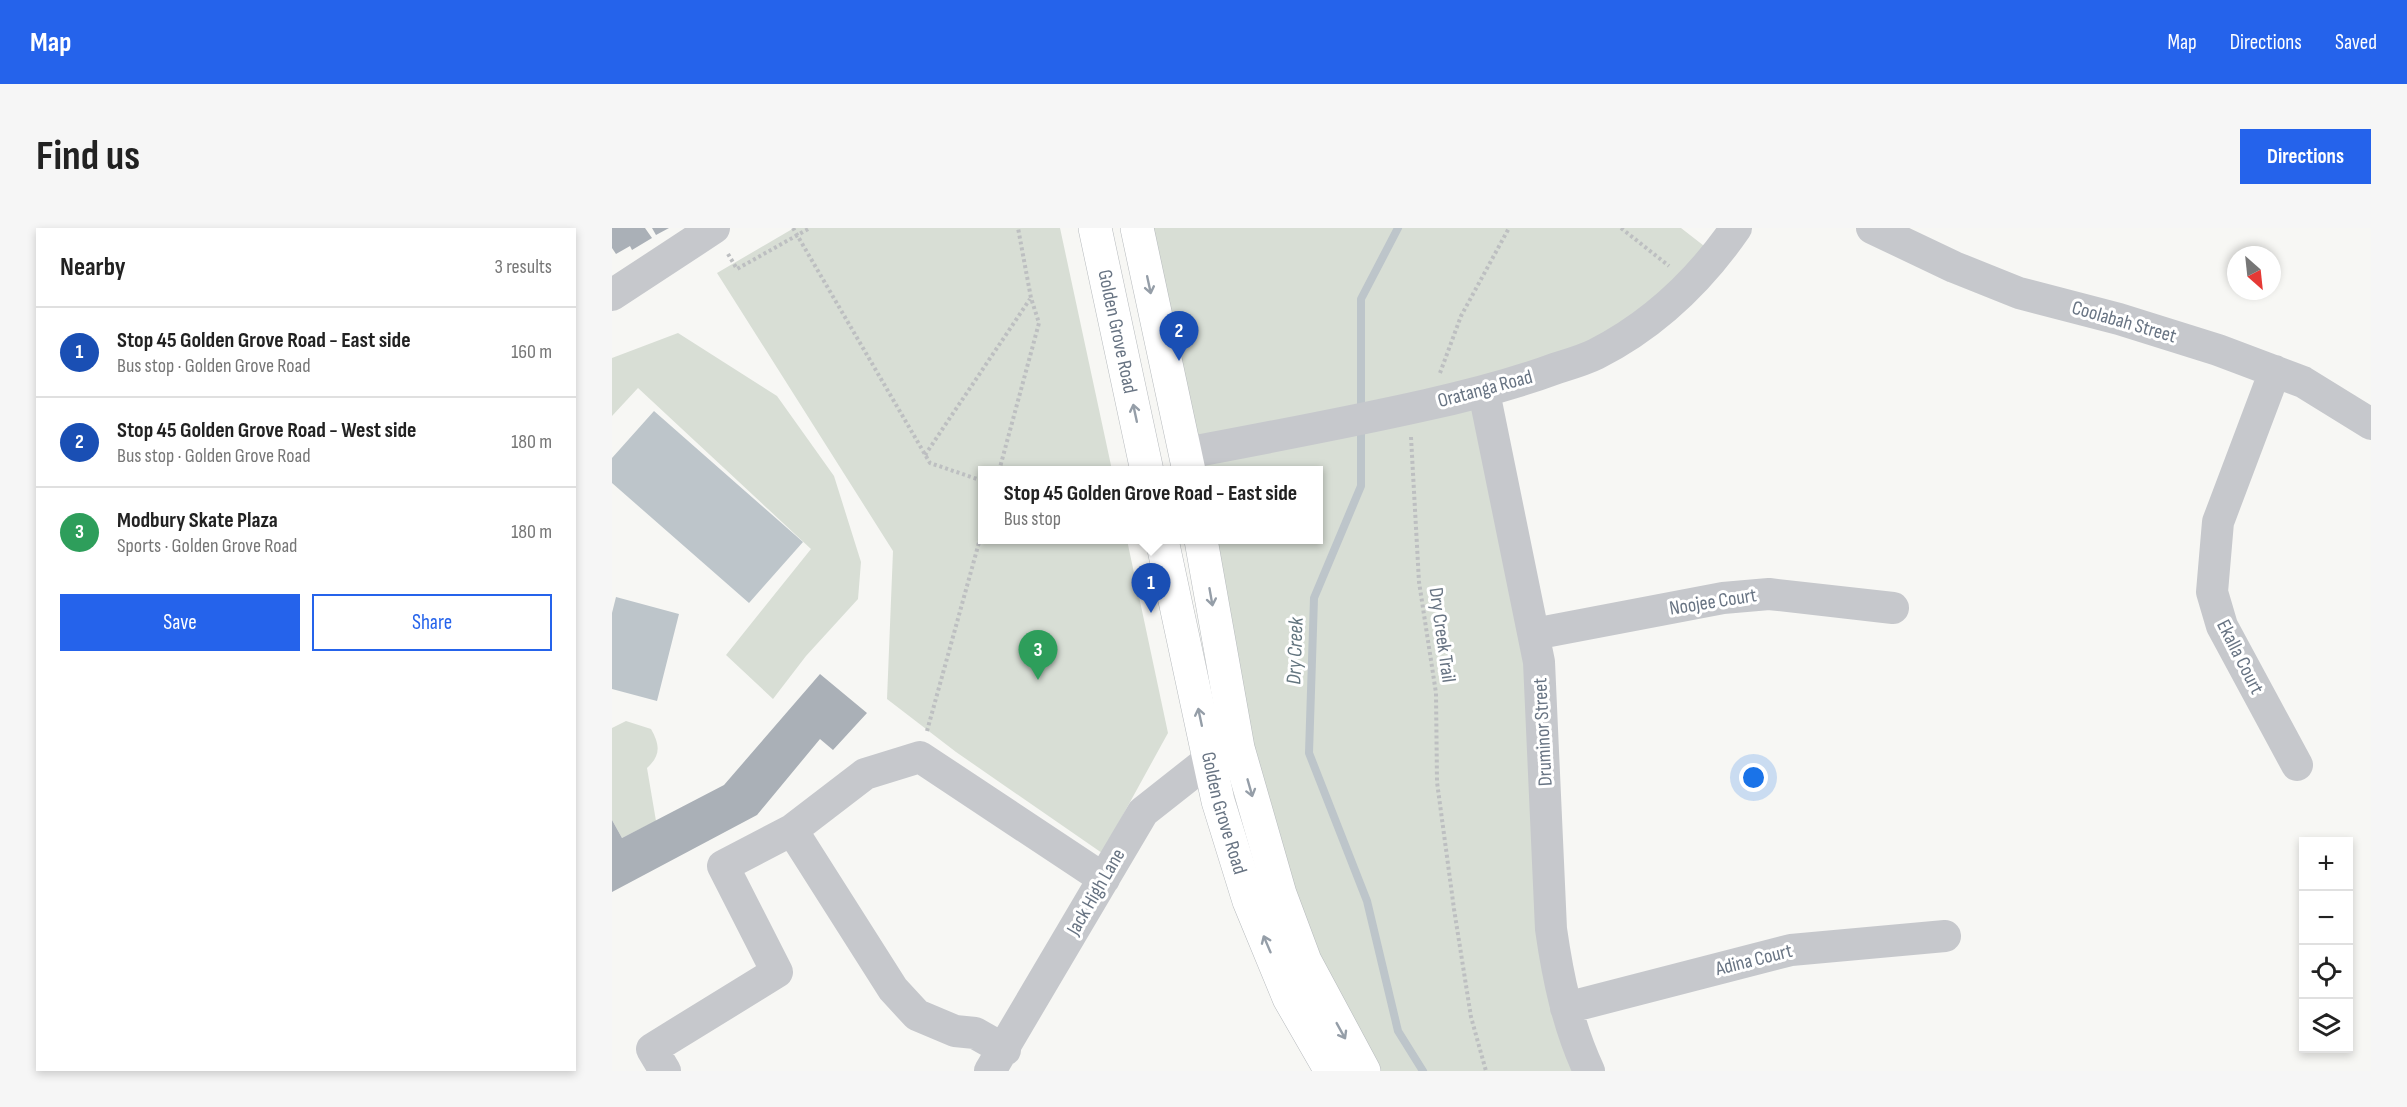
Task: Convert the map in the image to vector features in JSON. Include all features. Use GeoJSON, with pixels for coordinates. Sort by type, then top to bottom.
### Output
{"type":"FeatureCollection","features":[{"type":"Feature","properties":{"kind":"main road","name":"Golden Grove Road"},"geometry":{"type":"LineString","coordinates":[[1095,228],[1146,466]]}},
{"type":"Feature","properties":{"kind":"main road","name":"Golden Grove Road"},"geometry":{"type":"LineString","coordinates":[[1137,228],[1187,462]]}},
{"type":"Feature","properties":{"kind":"main road"},"geometry":{"type":"LineString","coordinates":[[1146,466],[1187,462]]}},
{"type":"Feature","properties":{"kind":"main road","name":"Golden Grove Road"},"geometry":{"type":"LineString","coordinates":[[1163,544],[1224,754],[1305,961],[1304,994],[1331,1071]]}},
{"type":"Feature","properties":{"kind":"main road","name":"Golden Grove Road"},"geometry":{"type":"LineString","coordinates":[[1201,544],[1224,754]]}},
{"type":"Feature","properties":{"kind":"main road","name":"Golden Grove Road"},"geometry":{"type":"LineString","coordinates":[[1304,994],[1364,1071]]}},
{"type":"Feature","properties":{"kind":"street"},"geometry":{"type":"LineString","coordinates":[[612,295],[713,228]]}},
{"type":"Feature","properties":{"kind":"street","name":"Oratanga Road"},"geometry":{"type":"LineString","coordinates":[[1187,462],[1322,428],[1515,384],[1594,355],[1634,332],[1691,284],[1717,256],[1736,228]]}},
{"type":"Feature","properties":{"kind":"street","name":"Coolabah Street"},"geometry":{"type":"LineString","coordinates":[[1872,228],[1954,267],[2019,293],[2207,346],[2304,382],[2371,424]]}},
{"type":"Feature","properties":{"kind":"street","name":"Ekalla Court"},"geometry":{"type":"LineString","coordinates":[[2275,371],[2218,522],[2212,591],[2222,626],[2297,765]]}},
{"type":"Feature","properties":{"kind":"street","name":"Druminor Street"},"geometry":{"type":"LineString","coordinates":[[1484,392],[1534,634],[1541,680],[1551,929],[1557,969],[1566,1008],[1589,1071]]}},
{"type":"Feature","properties":{"kind":"street","name":"Noojee Court"},"geometry":{"type":"LineString","coordinates":[[1534,634],[1723,598],[1769,594],[1893,608]]}},
{"type":"Feature","properties":{"kind":"street","name":"Jack High Lane"},"geometry":{"type":"LineString","coordinates":[[998,1060],[1143,812],[1224,754]]}},
{"type":"Feature","properties":{"kind":"street"},"geometry":{"type":"LineString","coordinates":[[665,1071],[652,1049],[777,972],[723,866],[792,830],[865,774],[920,757],[1104,879]]}},
{"type":"Feature","properties":{"kind":"street"},"geometry":{"type":"LineString","coordinates":[[792,830],[893,989],[917,1014],[955,1030],[975,1033],[998,1060]]}},
{"type":"Feature","properties":{"kind":"street","name":"Adina Court"},"geometry":{"type":"LineString","coordinates":[[1566,1008],[1791,950],[1945,936]]}},
{"type":"Feature","properties":{"kind":"path"},"geometry":{"type":"LineString","coordinates":[[713,228],[736,269],[810,228]]}},
{"type":"Feature","properties":{"kind":"path"},"geometry":{"type":"LineString","coordinates":[[793,228],[930,463],[978,479]]}},
{"type":"Feature","properties":{"kind":"path"},"geometry":{"type":"LineString","coordinates":[[1000,466],[1039,323],[1031,298],[1018,228]]}},
{"type":"Feature","properties":{"kind":"path"},"geometry":{"type":"LineString","coordinates":[[1406,410],[1434,391],[1461,316],[1509,228]]}},
{"type":"Feature","properties":{"kind":"path"},"geometry":{"type":"LineString","coordinates":[[1621,228],[1691,284]]}},
{"type":"Feature","properties":{"kind":"path"},"geometry":{"type":"LineString","coordinates":[[925,455],[1031,298]]}},
{"type":"Feature","properties":{"kind":"path","name":"Dry Creek Trail"},"geometry":{"type":"LineString","coordinates":[[1406,410],[1419,582],[1436,693],[1437,782],[1471,1017],[1486,1071]]}},
{"type":"Feature","properties":{"kind":"path"},"geometry":{"type":"LineString","coordinates":[[910,760],[927,730],[979,544]]}},
{"type":"Feature","properties":{"kind":"shaded area"},"geometry":{"type":"Polygon","coordinates":[[[794,228],[1060,228],[1111,466],[978,466],[978,544],[1128,544],[1168,733],[1102,853],[956,752],[887,699],[893,551],[717,273],[794,228]]]}},
{"type":"Feature","properties":{"kind":"shaded area"},"geometry":{"type":"Polygon","coordinates":[[[1137,228],[1681,228],[1717,256],[1634,331],[1484,392],[1539,662],[1551,929],[1589,1071],[1364,1071],[1305,961],[1202,544],[1323,544],[1323,466],[1188,466],[1137,228]]]}},
{"type":"Feature","properties":{"kind":"shaded area"},"geometry":{"type":"Polygon","coordinates":[[[678,333],[777,396],[834,476],[861,562],[858,599],[806,656],[773,699],[726,655],[811,549],[638,388],[612,416],[612,358],[678,333]]]}},
{"type":"Feature","properties":{"kind":"shaded area"},"geometry":{"type":"Polygon","coordinates":[[[654,411],[803,542],[749,603],[612,483],[612,458],[654,411]]]}},
{"type":"Feature","properties":{"kind":"shaded area"},"geometry":{"type":"Polygon","coordinates":[[[616,597],[679,614],[657,701],[612,689],[612,613],[616,597]]]}},
{"type":"Feature","properties":{"kind":"shaded area"},"geometry":{"type":"Polygon","coordinates":[[[626,721],[651,729],[656,740],[657,754],[647,768],[656,821],[622,838],[612,820],[612,728],[626,721]]]}},
{"type":"Feature","properties":{"kind":"building"},"geometry":{"type":"Polygon","coordinates":[[[612,228],[645,228],[652,238],[632,250],[630,246],[616,254],[612,248],[612,228]]]}},
{"type":"Feature","properties":{"kind":"building"},"geometry":{"type":"Polygon","coordinates":[[[652,228],[669,228],[656,235],[652,228]]]}},
{"type":"Feature","properties":{"kind":"building"},"geometry":{"type":"Polygon","coordinates":[[[820,674],[867,713],[833,750],[820,739],[757,815],[612,892],[612,820],[622,838],[724,785],[820,674]]]}},
{"type":"Feature","properties":{"kind":"waterway","name":"Dry Creek"},"geometry":{"type":"LineString","coordinates":[[1398,228],[1361,299],[1361,486],[1314,598],[1309,753],[1367,901],[1398,1031],[1423,1071]]}},
{"type":"Feature","properties":{"kind":"place","name":"Stop 45 Golden Grove Road - West side"},"geometry":{"type":"Point","coordinates":[1179,361]}},
{"type":"Feature","properties":{"kind":"place","name":"Stop 45 Golden Grove Road - East side"},"geometry":{"type":"Point","coordinates":[1151,613]}},
{"type":"Feature","properties":{"kind":"place","name":"Modbury Skate Plaza"},"geometry":{"type":"Point","coordinates":[1038,680]}}]}
